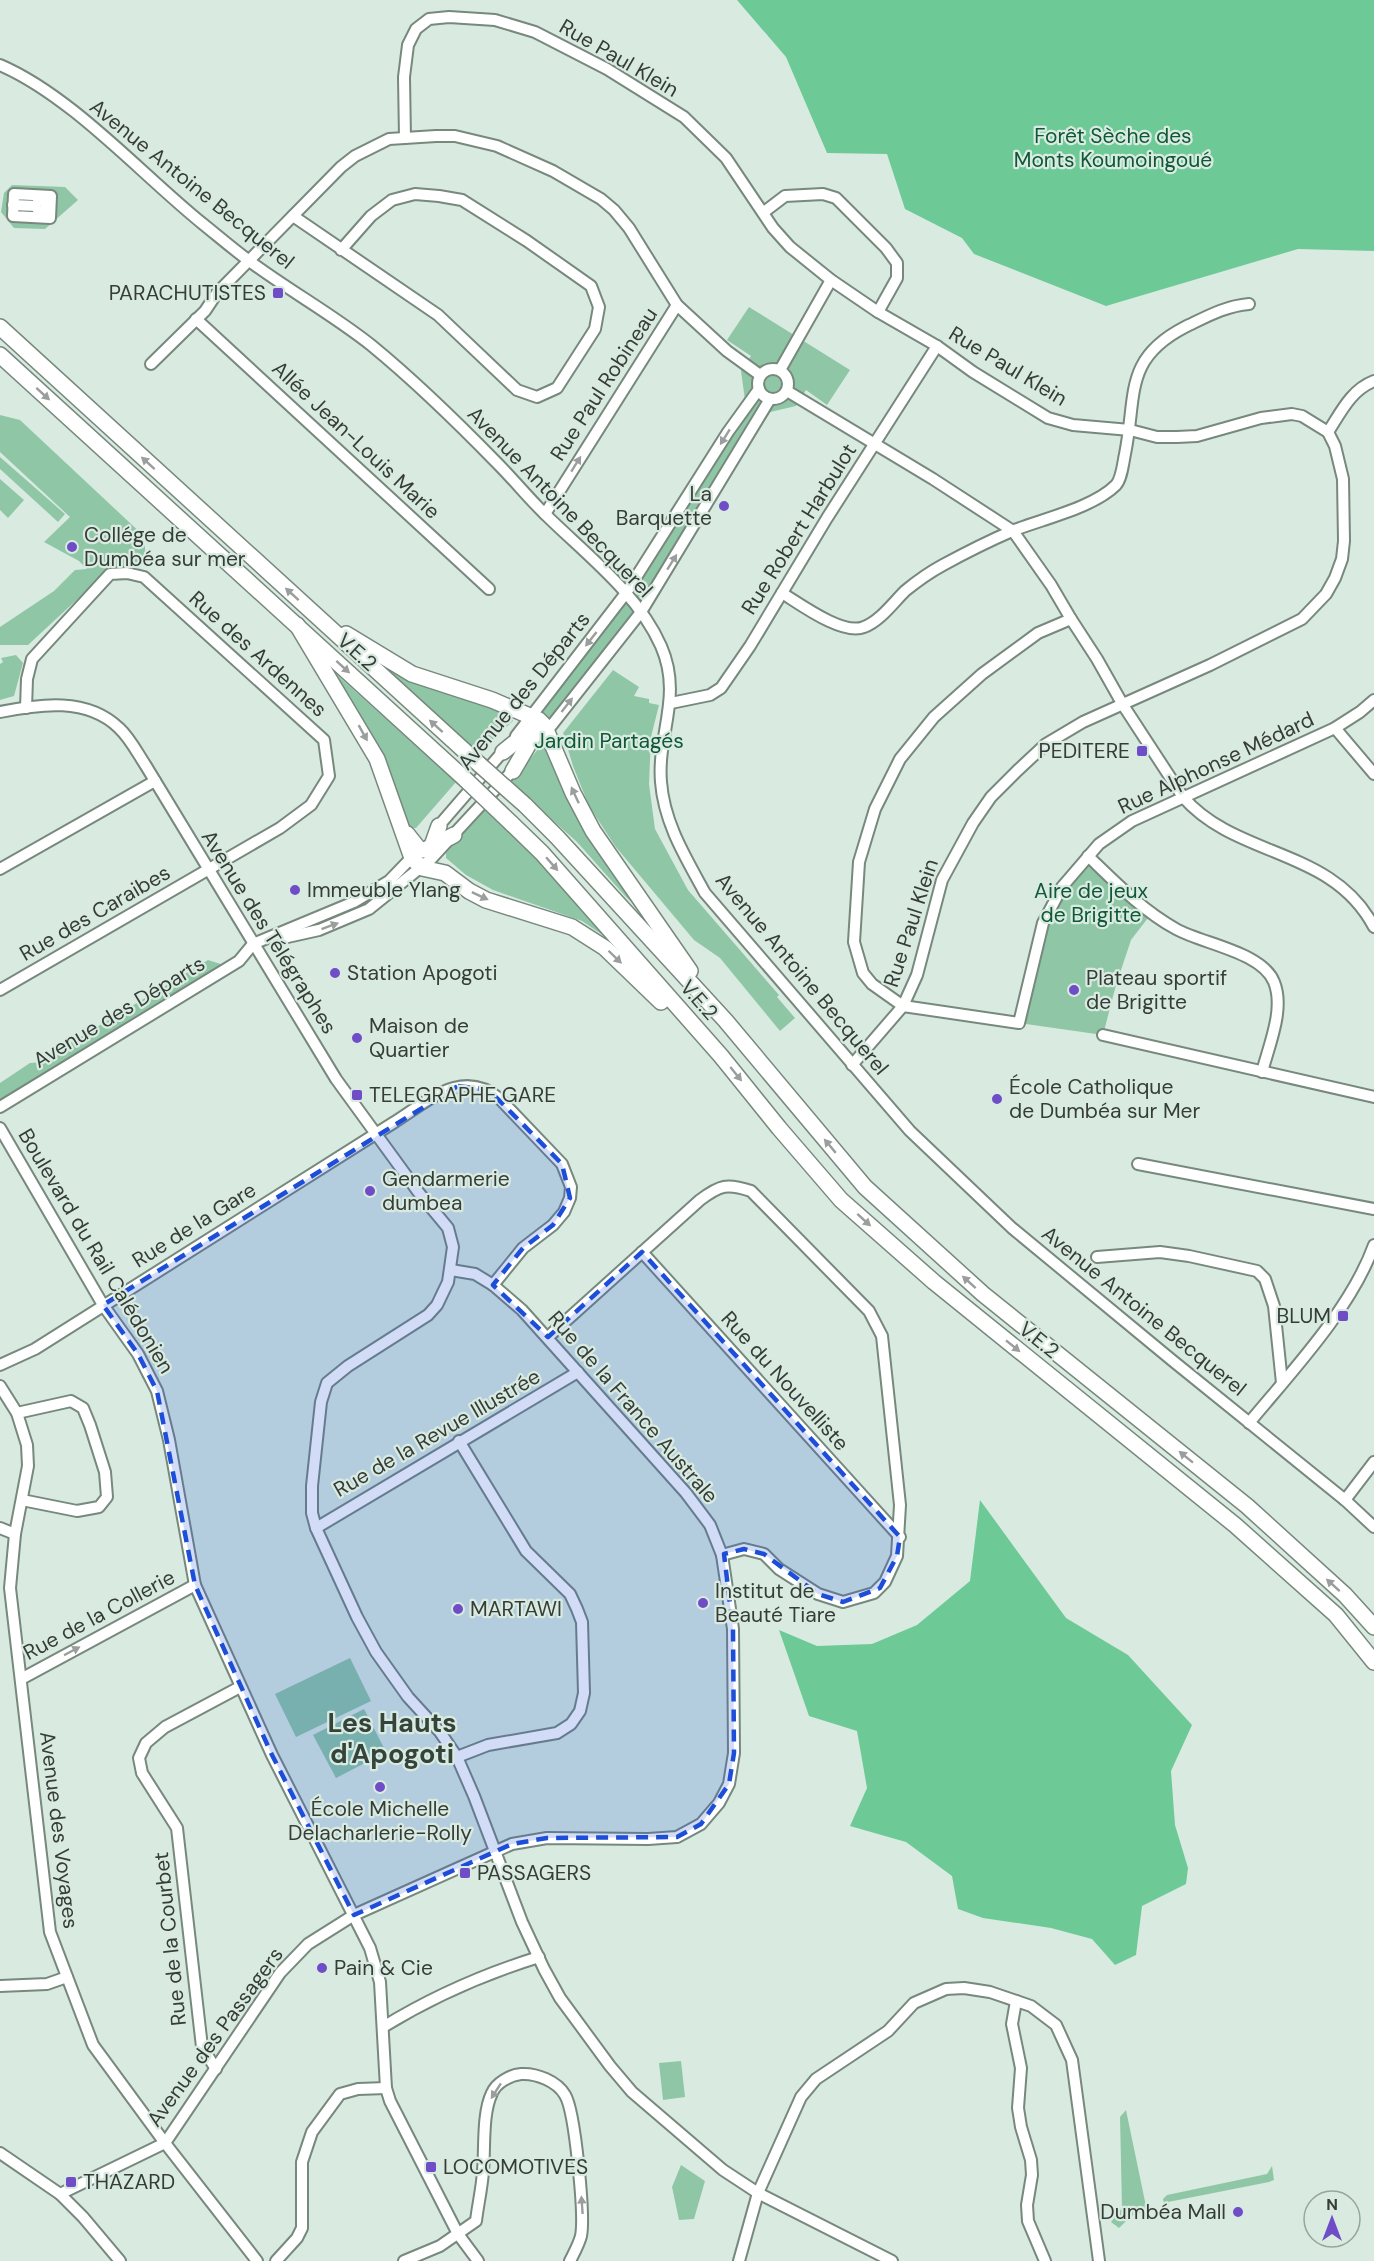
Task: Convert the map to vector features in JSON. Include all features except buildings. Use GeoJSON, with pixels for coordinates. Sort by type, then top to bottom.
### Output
{"type":"FeatureCollection","features":[{"type":"Feature","properties":{"kind":"highway","name":"V.E.2"},"geometry":{"type":"LineString","coordinates":[[0,327],[525,805],[724,1020],[865,1187],[983,1294],[1247,1506],[1345,1595],[1374,1627]]}},
{"type":"Feature","properties":{"kind":"highway","name":"V.E.2"},"geometry":{"type":"LineString","coordinates":[[0,355],[466,780],[542,853],[721,1056],[841,1200],[934,1282],[1235,1525],[1336,1615],[1374,1662]]}},
{"type":"Feature","properties":{"kind":"highway"},"geometry":{"type":"LineString","coordinates":[[311,612],[412,674],[492,700],[538,726],[593,831],[724,1020]]}},
{"type":"Feature","properties":{"kind":"highway"},"geometry":{"type":"LineString","coordinates":[[297,626],[377,759],[404,838],[423,856],[469,891],[486,900],[572,927],[605,948],[701,1040],[721,1056]]}},
{"type":"Feature","properties":{"kind":"highway"},"geometry":{"type":"LineString","coordinates":[[503,752],[538,726]]}},
{"type":"Feature","properties":{"kind":"highway"},"geometry":{"type":"LineString","coordinates":[[513,771],[531,744],[538,726]]}},
{"type":"Feature","properties":{"kind":"highway"},"geometry":{"type":"LineString","coordinates":[[423,856],[439,826]]}},
{"type":"Feature","properties":{"kind":"highway"},"geometry":{"type":"LineString","coordinates":[[423,856],[454,835]]}},
{"type":"Feature","properties":{"kind":"street","name":"Rue Paul Klein"},"geometry":{"type":"LineString","coordinates":[[405,138],[404,77],[408,45],[416,29],[429,19],[449,17],[495,20],[535,32],[607,69],[684,117],[726,158],[773,228],[790,247],[831,280],[878,312],[937,346],[973,372],[1048,418],[1073,425],[1130,430],[1157,437],[1197,436],[1261,418],[1292,414],[1302,416],[1328,432],[1340,460],[1345,519],[1342,559],[1326,594],[1302,619],[1290,626],[1083,722],[1046,744],[991,797],[973,823],[942,880],[917,975],[903,1006],[852,1065]]}},
{"type":"Feature","properties":{"kind":"street","name":"Avenue Antoine Becquerel"},"geometry":{"type":"LineString","coordinates":[[0,65],[35,85],[70,110],[249,260],[336,319],[402,371],[626,593],[662,646],[671,683],[671,703],[660,780],[666,814],[681,850],[705,893],[910,1131],[1012,1228],[1345,1500],[1374,1527]]}},
{"type":"Feature","properties":{"kind":"street"},"geometry":{"type":"LineString","coordinates":[[151,364],[341,167],[356,156],[389,139],[455,136],[497,146],[553,171],[601,199],[629,228],[677,305],[727,351],[760,375]]}},
{"type":"Feature","properties":{"kind":"street"},"geometry":{"type":"LineString","coordinates":[[292,216],[341,250],[438,315],[517,390],[537,397],[556,388],[595,329],[599,307],[591,286],[527,241],[462,200],[415,194],[392,200],[371,216],[341,250]]}},
{"type":"Feature","properties":{"kind":"street"},"geometry":{"type":"LineString","coordinates":[[764,212],[784,196],[822,194],[836,198],[886,248],[897,263],[897,278],[878,312]]}},
{"type":"Feature","properties":{"kind":"street"},"geometry":{"type":"LineString","coordinates":[[41,206],[21,205],[41,206]]}},
{"type":"Feature","properties":{"kind":"street"},"geometry":{"type":"LineString","coordinates":[[780,370],[831,280]]}},
{"type":"Feature","properties":{"kind":"street"},"geometry":{"type":"LineString","coordinates":[[782,593],[838,626],[850,629],[864,628],[908,589],[941,566],[1013,531],[1080,507],[1117,484],[1130,430],[1139,368],[1149,352],[1166,337],[1208,315],[1232,306],[1249,304]]}},
{"type":"Feature","properties":{"kind":"street","name":"Rue Paul Robineau"},"geometry":{"type":"LineString","coordinates":[[545,514],[677,305]]}},
{"type":"Feature","properties":{"kind":"street","name":"Allée Jean-Louis Marie"},"geometry":{"type":"LineString","coordinates":[[196,319],[489,589]]}},
{"type":"Feature","properties":{"kind":"street","name":"Rue Robert Harbulot"},"geometry":{"type":"LineString","coordinates":[[671,703],[710,695],[721,688],[750,646],[937,346]]}},
{"type":"Feature","properties":{"kind":"street"},"geometry":{"type":"LineString","coordinates":[[767,370],[780,370],[789,381],[787,391],[780,398],[770,399],[759,389],[760,375],[767,370]]}},
{"type":"Feature","properties":{"kind":"street"},"geometry":{"type":"LineString","coordinates":[[1328,432],[1350,398],[1364,385],[1374,381]]}},
{"type":"Feature","properties":{"kind":"street","name":"Avenue des Départs"},"geometry":{"type":"LineString","coordinates":[[538,726],[728,432],[759,389]]}},
{"type":"Feature","properties":{"kind":"street"},"geometry":{"type":"LineString","coordinates":[[787,391],[933,479],[1013,531],[1052,585],[1123,705],[1193,808],[1232,834],[1308,866],[1333,880],[1351,893],[1373,922]]}},
{"type":"Feature","properties":{"kind":"street","name":"Avenue des Départs"},"geometry":{"type":"LineString","coordinates":[[538,726],[641,612],[770,399]]}},
{"type":"Feature","properties":{"kind":"street","name":"Rue des Ardennes"},"geometry":{"type":"LineString","coordinates":[[26,708],[27,679],[32,659],[110,574],[127,573],[144,577],[324,740],[329,776],[311,806],[280,828],[208,870]]}},
{"type":"Feature","properties":{"kind":"street"},"geometry":{"type":"LineString","coordinates":[[903,1006],[872,984],[863,973],[854,942],[860,862],[875,809],[900,759],[934,717],[982,674],[1038,633],[1071,620]]}},
{"type":"Feature","properties":{"kind":"street","name":"Rue Alphonse Médard"},"geometry":{"type":"LineString","coordinates":[[903,1006],[1019,1023],[1043,923],[1062,887],[1099,844],[1132,821],[1335,728],[1374,700]]}},
{"type":"Feature","properties":{"kind":"street","name":"Avenue des Télégraphes"},"geometry":{"type":"LineString","coordinates":[[0,712],[44,705],[73,705],[97,713],[120,728],[155,781],[336,1079],[448,1228],[453,1247],[451,1270],[444,1293],[437,1305],[428,1315],[348,1366],[327,1383],[321,1402],[312,1486],[312,1513],[316,1528],[357,1617],[376,1652],[408,1697],[422,1709],[441,1732],[457,1757],[522,1922],[560,1998],[632,2092],[723,2170],[758,2193],[892,2261]]}},
{"type":"Feature","properties":{"kind":"street"},"geometry":{"type":"LineString","coordinates":[[1335,728],[1374,774]]}},
{"type":"Feature","properties":{"kind":"street","name":"Avenue des Départs"},"geometry":{"type":"LineString","coordinates":[[439,826],[503,752]]}},
{"type":"Feature","properties":{"kind":"street","name":"Avenue des Départs"},"geometry":{"type":"LineString","coordinates":[[454,835],[513,771]]}},
{"type":"Feature","properties":{"kind":"street"},"geometry":{"type":"LineString","coordinates":[[0,869],[155,781]]}},
{"type":"Feature","properties":{"kind":"street","name":"Avenue des Départs"},"geometry":{"type":"LineString","coordinates":[[0,1107],[239,961],[253,944],[354,902],[389,881],[423,856]]}},
{"type":"Feature","properties":{"kind":"street"},"geometry":{"type":"LineString","coordinates":[[1088,856],[1151,914],[1178,930],[1256,961],[1268,971],[1277,994],[1277,1008],[1262,1072]]}},
{"type":"Feature","properties":{"kind":"street","name":"Rue des Caraibes"},"geometry":{"type":"LineString","coordinates":[[0,990],[208,870]]}},
{"type":"Feature","properties":{"kind":"street"},"geometry":{"type":"LineString","coordinates":[[1102,1035],[1374,1097]]}},
{"type":"Feature","properties":{"kind":"street","name":"Rue de la Gare"},"geometry":{"type":"LineString","coordinates":[[0,1365],[35,1349],[447,1090],[468,1085],[489,1090],[562,1164],[571,1187],[570,1198],[564,1212],[553,1226],[524,1248],[493,1285]]}},
{"type":"Feature","properties":{"kind":"street","name":"Boulevard du Rail Calédonien"},"geometry":{"type":"LineString","coordinates":[[0,1128],[102,1305],[138,1354],[157,1391],[169,1440],[195,1585],[277,1766],[370,1948],[380,1982],[386,2088],[390,2102],[458,2234],[478,2261]]}},
{"type":"Feature","properties":{"kind":"street"},"geometry":{"type":"LineString","coordinates":[[1138,1164],[1374,1209]]}},
{"type":"Feature","properties":{"kind":"street"},"geometry":{"type":"LineString","coordinates":[[548,1337],[714,1189],[732,1185],[751,1191],[869,1311],[882,1336],[900,1505],[900,1537],[897,1556],[885,1582],[874,1593],[843,1602],[818,1594],[779,1569],[764,1554],[744,1549],[722,1555]]}},
{"type":"Feature","properties":{"kind":"street"},"geometry":{"type":"LineString","coordinates":[[1249,1422],[1344,1304],[1374,1245]]}},
{"type":"Feature","properties":{"kind":"street","name":"Rue du Nouvelliste"},"geometry":{"type":"LineString","coordinates":[[642,1252],[900,1537]]}},
{"type":"Feature","properties":{"kind":"street"},"geometry":{"type":"LineString","coordinates":[[1097,1257],[1160,1252],[1257,1271],[1265,1279],[1274,1306],[1282,1383]]}},
{"type":"Feature","properties":{"kind":"street","name":"Rue de la France Australe"},"geometry":{"type":"LineString","coordinates":[[451,1270],[475,1274],[493,1285],[522,1310],[686,1493],[710,1525],[722,1555],[733,1629],[734,1753],[729,1784],[719,1803],[700,1824],[677,1836],[648,1839],[547,1838],[512,1844],[496,1852]]}},
{"type":"Feature","properties":{"kind":"street","name":"Rue de la Revue Illustrée"},"geometry":{"type":"LineString","coordinates":[[316,1528],[578,1372]]}},
{"type":"Feature","properties":{"kind":"street","name":"Avenue des Voyages"},"geometry":{"type":"LineString","coordinates":[[0,1386],[17,1413],[27,1445],[28,1466],[15,1534],[10,1588],[50,1932],[93,2044],[165,2143],[257,2261]]}},
{"type":"Feature","properties":{"kind":"street"},"geometry":{"type":"LineString","coordinates":[[17,1413],[71,1401],[83,1408],[105,1472],[107,1497],[99,1507],[77,1511],[22,1500]]}},
{"type":"Feature","properties":{"kind":"street"},"geometry":{"type":"LineString","coordinates":[[457,1757],[488,1745],[557,1733],[571,1724],[580,1711],[584,1693],[582,1622],[573,1601],[559,1582],[525,1551],[459,1441]]}},
{"type":"Feature","properties":{"kind":"street"},"geometry":{"type":"LineString","coordinates":[[1345,1500],[1374,1462]]}},
{"type":"Feature","properties":{"kind":"street"},"geometry":{"type":"LineString","coordinates":[[0,1528],[15,1534]]}},
{"type":"Feature","properties":{"kind":"street","name":"Rue de la Collerie"},"geometry":{"type":"LineString","coordinates":[[21,1679],[195,1585]]}},
{"type":"Feature","properties":{"kind":"street","name":"Rue de la Courbet"},"geometry":{"type":"LineString","coordinates":[[216,2069],[202,2048],[177,1828],[142,1773],[139,1758],[146,1743],[165,1727],[240,1687]]}},
{"type":"Feature","properties":{"kind":"street","name":"Avenue des Passagers"},"geometry":{"type":"LineString","coordinates":[[60,2194],[165,2143],[280,1973],[308,1944],[354,1915],[496,1852]]}},
{"type":"Feature","properties":{"kind":"street"},"geometry":{"type":"LineString","coordinates":[[383,2027],[432,1999],[474,1980],[539,1957]]}},
{"type":"Feature","properties":{"kind":"street"},"geometry":{"type":"LineString","coordinates":[[0,1986],[47,1984],[67,1977]]}},
{"type":"Feature","properties":{"kind":"street"},"geometry":{"type":"LineString","coordinates":[[739,2261],[758,2193],[801,2097],[808,2088],[825,2073],[888,2031],[914,2003],[946,1989],[964,1988],[990,1992],[1031,2006],[1056,2025],[1072,2060],[1099,2261]]}},
{"type":"Feature","properties":{"kind":"street"},"geometry":{"type":"LineString","coordinates":[[1016,2001],[1012,2024],[1021,2068],[1018,2108],[1031,2160],[1032,2175],[1028,2198],[1028,2221],[1045,2261]]}},
{"type":"Feature","properties":{"kind":"street"},"geometry":{"type":"LineString","coordinates":[[405,2261],[441,2246],[476,2221],[483,2174],[487,2112],[492,2092],[504,2080],[521,2074],[538,2076],[555,2084],[566,2095],[575,2139],[583,2211],[581,2236],[570,2261]]}},
{"type":"Feature","properties":{"kind":"street"},"geometry":{"type":"LineString","coordinates":[[276,2261],[297,2238],[302,2228],[302,2163],[312,2132],[340,2094],[358,2089],[386,2088]]}},
{"type":"Feature","properties":{"kind":"street"},"geometry":{"type":"LineString","coordinates":[[0,2153],[60,2194],[120,2261]]}},
{"type":"Feature","properties":{"kind":"highlighted area"},"geometry":{"type":"Polygon","coordinates":[[[458,1086],[489,1090],[562,1164],[570,1198],[553,1225],[523,1248],[493,1285],[548,1337],[642,1252],[900,1537],[897,1556],[880,1588],[843,1602],[818,1594],[764,1554],[744,1549],[724,1554],[733,1629],[734,1753],[729,1784],[701,1824],[677,1837],[547,1838],[512,1844],[354,1915],[272,1755],[195,1585],[157,1391],[138,1354],[103,1305],[458,1086]]]}},
{"type":"Feature","properties":{"kind":"green space","name":"Forêt Sèche des Monts Koumoingoué"},"geometry":{"type":"Polygon","coordinates":[[[737,0],[1374,0],[1374,251],[1298,249],[1106,306],[974,254],[962,238],[905,209],[887,154],[827,153],[786,57],[737,0]]]}},
{"type":"Feature","properties":{"kind":"green space"},"geometry":{"type":"Polygon","coordinates":[[[12,185],[65,187],[78,200],[45,229],[14,228],[1,212],[4,193],[12,185]]]}},
{"type":"Feature","properties":{"kind":"green space"},"geometry":{"type":"Polygon","coordinates":[[[749,307],[850,370],[827,405],[806,390],[796,406],[766,413],[641,612],[547,731],[531,716],[626,593],[745,400],[741,371],[751,356],[727,340],[749,307]]]}},
{"type":"Feature","properties":{"kind":"green space"},"geometry":{"type":"Polygon","coordinates":[[[0,415],[20,420],[145,537],[145,558],[129,568],[111,568],[28,645],[0,645],[0,627],[54,591],[75,570],[87,569],[79,561],[44,542],[70,517],[0,452],[0,415]]]}},
{"type":"Feature","properties":{"kind":"green space"},"geometry":{"type":"Polygon","coordinates":[[[0,457],[65,514],[58,522],[0,469],[0,457]]]}},
{"type":"Feature","properties":{"kind":"green space"},"geometry":{"type":"Polygon","coordinates":[[[0,479],[24,500],[8,518],[0,510],[0,479]]]}},
{"type":"Feature","properties":{"kind":"green space"},"geometry":{"type":"Polygon","coordinates":[[[16,655],[23,663],[14,696],[0,700],[0,664],[3,662],[1,658],[16,655]]]}},
{"type":"Feature","properties":{"kind":"green space"},"geometry":{"type":"Polygon","coordinates":[[[383,669],[389,669],[420,682],[507,711],[513,721],[479,752],[383,669]]]}},
{"type":"Feature","properties":{"kind":"green space","name":"Jardin Partagés"},"geometry":{"type":"Polygon","coordinates":[[[613,670],[639,687],[634,696],[649,699],[649,703],[659,705],[651,737],[649,784],[655,829],[688,890],[779,995],[777,997],[795,1018],[780,1031],[720,958],[694,940],[615,846],[589,806],[563,733],[613,670]]]}},
{"type":"Feature","properties":{"kind":"green space"},"geometry":{"type":"Polygon","coordinates":[[[337,675],[456,782],[416,828],[410,828],[381,756],[336,679],[337,675]]]}},
{"type":"Feature","properties":{"kind":"green space"},"geometry":{"type":"Polygon","coordinates":[[[544,746],[646,915],[626,897],[577,842],[511,783],[538,749],[544,746]]]}},
{"type":"Feature","properties":{"kind":"green space"},"geometry":{"type":"Polygon","coordinates":[[[487,808],[569,890],[610,940],[582,921],[493,890],[466,875],[446,858],[446,853],[487,808]]]}},
{"type":"Feature","properties":{"kind":"green space","name":"Aire de jeux de Brigitte"},"geometry":{"type":"Polygon","coordinates":[[[1088,856],[1151,914],[1131,940],[1103,1035],[1019,1023],[1043,923],[1088,856]]]}},
{"type":"Feature","properties":{"kind":"green space"},"geometry":{"type":"Polygon","coordinates":[[[208,960],[230,967],[0,1107],[0,1083],[30,1063],[43,1062],[57,1051],[208,960]]]}},
{"type":"Feature","properties":{"kind":"green space"},"geometry":{"type":"Polygon","coordinates":[[[980,1500],[1066,1618],[1128,1655],[1192,1725],[1171,1771],[1175,1825],[1188,1868],[1186,1884],[1142,1906],[1136,1955],[1115,1965],[1092,1939],[1051,1928],[983,1918],[958,1909],[952,1876],[906,1842],[850,1826],[867,1788],[857,1731],[809,1716],[779,1630],[817,1646],[872,1644],[917,1625],[970,1581],[980,1500]]]}},
{"type":"Feature","properties":{"kind":"green space"},"geometry":{"type":"Polygon","coordinates":[[[350,1658],[371,1701],[296,1737],[275,1694],[350,1658]]]}},
{"type":"Feature","properties":{"kind":"green space"},"geometry":{"type":"Polygon","coordinates":[[[364,1709],[386,1752],[336,1778],[313,1735],[364,1709]]]}},
{"type":"Feature","properties":{"kind":"green space"},"geometry":{"type":"Polygon","coordinates":[[[681,2061],[685,2097],[663,2100],[659,2063],[681,2061]]]}},
{"type":"Feature","properties":{"kind":"green space"},"geometry":{"type":"Polygon","coordinates":[[[1126,2110],[1147,2211],[1131,2216],[1119,2228],[1111,2222],[1122,2208],[1120,2117],[1126,2110]]]}},
{"type":"Feature","properties":{"kind":"green space"},"geometry":{"type":"Polygon","coordinates":[[[681,2165],[705,2181],[694,2219],[679,2220],[672,2187],[681,2165]]]}},
{"type":"Feature","properties":{"kind":"green space"},"geometry":{"type":"Polygon","coordinates":[[[1272,2166],[1274,2180],[1269,2182],[1168,2202],[1169,2206],[1165,2207],[1163,2199],[1167,2195],[1267,2174],[1272,2166]]]}},
{"type":"Feature","properties":{"kind":"place","name":"PARACHUTISTES"},"geometry":{"type":"Point","coordinates":[278,293]}},
{"type":"Feature","properties":{"kind":"place","name":"La Barquette"},"geometry":{"type":"Point","coordinates":[724,506]}},
{"type":"Feature","properties":{"kind":"place","name":"Collége de Dumbéa sur mer"},"geometry":{"type":"Point","coordinates":[72,547]}},
{"type":"Feature","properties":{"kind":"place","name":"PEDITERE"},"geometry":{"type":"Point","coordinates":[1142,751]}},
{"type":"Feature","properties":{"kind":"place","name":"Immeuble Ylang"},"geometry":{"type":"Point","coordinates":[295,890]}},
{"type":"Feature","properties":{"kind":"place","name":"Station Apogoti"},"geometry":{"type":"Point","coordinates":[335,973]}},
{"type":"Feature","properties":{"kind":"place","name":"Plateau sportif de Brigitte"},"geometry":{"type":"Point","coordinates":[1074,990]}},
{"type":"Feature","properties":{"kind":"place","name":"Maison de Quartier"},"geometry":{"type":"Point","coordinates":[357,1038]}},
{"type":"Feature","properties":{"kind":"place","name":"TELEGRAPHE GARE"},"geometry":{"type":"Point","coordinates":[357,1095]}},
{"type":"Feature","properties":{"kind":"place","name":"École Catholique de Dumbéa sur Mer"},"geometry":{"type":"Point","coordinates":[997,1099]}},
{"type":"Feature","properties":{"kind":"place","name":"Gendarmerie dumbea"},"geometry":{"type":"Point","coordinates":[370,1191]}},
{"type":"Feature","properties":{"kind":"place","name":"BLUM"},"geometry":{"type":"Point","coordinates":[1343,1316]}},
{"type":"Feature","properties":{"kind":"place","name":"Institut de Beauté Tiare"},"geometry":{"type":"Point","coordinates":[703,1603]}},
{"type":"Feature","properties":{"kind":"place","name":"MARTAWI"},"geometry":{"type":"Point","coordinates":[458,1609]}},
{"type":"Feature","properties":{"kind":"place","name":"École Michelle Delacharlerie-Rolly"},"geometry":{"type":"Point","coordinates":[380,1787]}},
{"type":"Feature","properties":{"kind":"place","name":"PASSAGERS"},"geometry":{"type":"Point","coordinates":[465,1873]}},
{"type":"Feature","properties":{"kind":"place","name":"Pain & Cie"},"geometry":{"type":"Point","coordinates":[322,1968]}},
{"type":"Feature","properties":{"kind":"place","name":"LOCOMOTIVES"},"geometry":{"type":"Point","coordinates":[431,2167]}},
{"type":"Feature","properties":{"kind":"place","name":"THAZARD"},"geometry":{"type":"Point","coordinates":[71,2182]}},
{"type":"Feature","properties":{"kind":"place","name":"Dumbéa Mall"},"geometry":{"type":"Point","coordinates":[1238,2212]}},
{"type":"Feature","properties":{"kind":"district","name":"Les Hauts d'Apogoti"},"geometry":{"type":"Point","coordinates":[392,1738]}}]}
